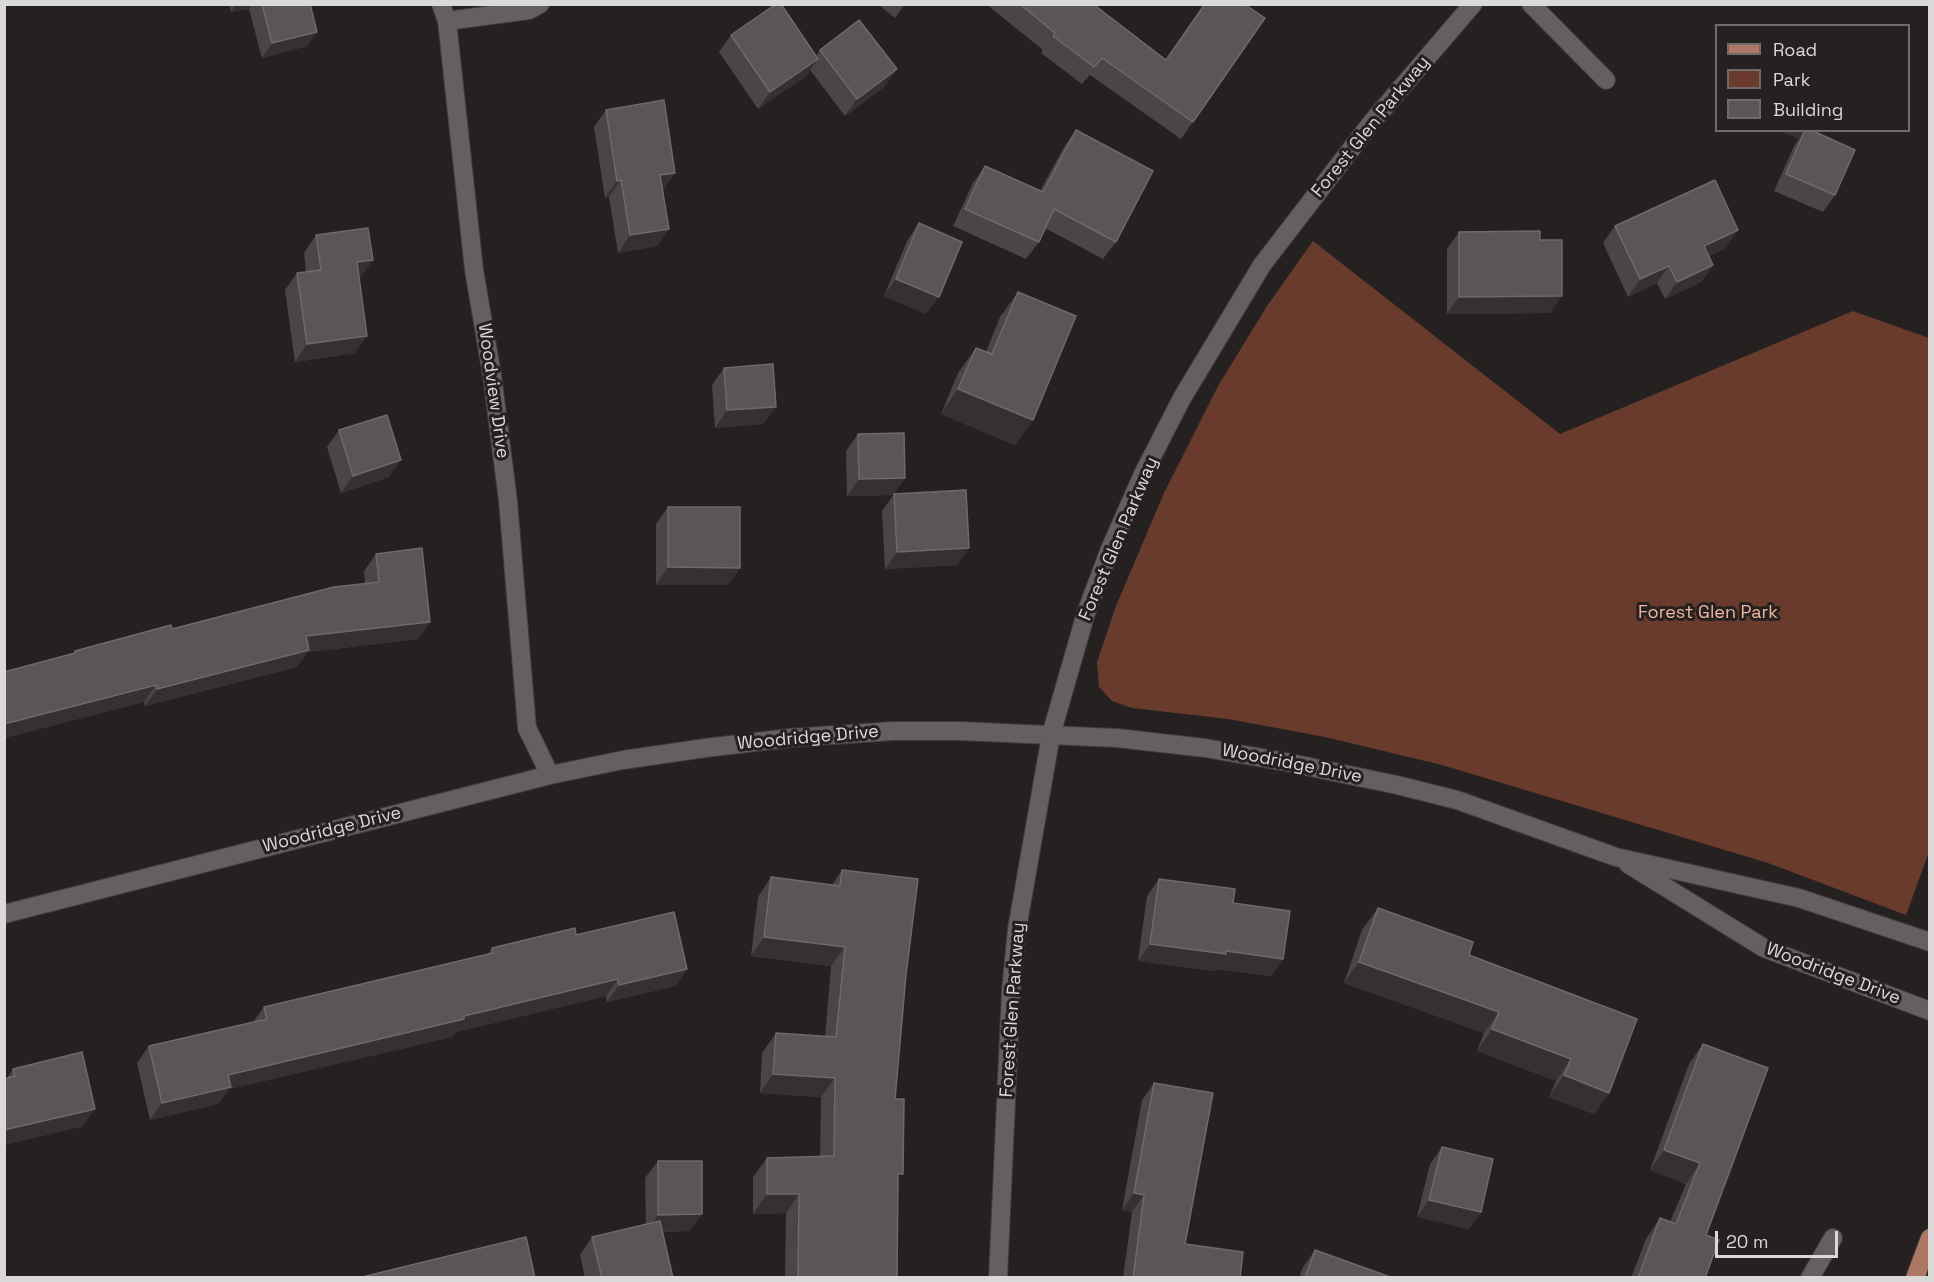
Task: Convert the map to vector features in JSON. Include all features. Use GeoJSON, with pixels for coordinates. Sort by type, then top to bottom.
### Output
{"type":"FeatureCollection","features":[{"type":"Feature","properties":{"kind":"main road"},"geometry":{"type":"LineString","coordinates":[[1915,1278],[1929,1238]]}},
{"type":"Feature","properties":{"kind":"street"},"geometry":{"type":"LineString","coordinates":[[444,13],[529,10],[540,4]]}},
{"type":"Feature","properties":{"kind":"street","name":"Forest Glen Parkway"},"geometry":{"type":"LineString","coordinates":[[998,1278],[1011,991],[1017,929],[1051,735],[1086,613],[1110,549],[1143,474],[1182,398],[1262,265],[1372,122],[1473,4]]}},
{"type":"Feature","properties":{"kind":"street"},"geometry":{"type":"LineString","coordinates":[[1531,4],[1606,80]]}},
{"type":"Feature","properties":{"kind":"street","name":"Woodview Drive"},"geometry":{"type":"LineString","coordinates":[[444,13],[474,270],[492,375],[508,501],[527,729],[550,775]]}},
{"type":"Feature","properties":{"kind":"street","name":"Woodridge Drive"},"geometry":{"type":"LineString","coordinates":[[4,914],[550,775],[623,760],[789,738],[904,731],[960,731],[1118,738],[1205,748],[1397,784],[1457,800],[1616,857],[1799,898],[1929,942]]}},
{"type":"Feature","properties":{"kind":"street","name":"Woodridge Drive"},"geometry":{"type":"LineString","coordinates":[[1616,857],[1764,948],[1929,1011]]}},
{"type":"Feature","properties":{"kind":"street"},"geometry":{"type":"LineString","coordinates":[[1810,1278],[1833,1238]]}},
{"type":"Feature","properties":{"kind":"green space","name":"Forest Glen Park"},"geometry":{"type":"Polygon","coordinates":[[[1313,241],[1560,434],[1853,311],[1929,338],[1930,849],[1906,915],[1768,863],[1442,765],[1325,737],[1228,719],[1132,708],[1112,701],[1099,687],[1097,662],[1116,606],[1164,493],[1218,386],[1267,306],[1313,241]]]}},
{"type":"Feature","properties":{"kind":"building"},"geometry":{"type":"Polygon","coordinates":[[[262,4],[310,4],[317,32],[272,43],[262,4]]]}},
{"type":"Feature","properties":{"kind":"building"},"geometry":{"type":"Polygon","coordinates":[[[776,4],[781,4],[818,59],[770,92],[731,35],[776,4]]]}},
{"type":"Feature","properties":{"kind":"building"},"geometry":{"type":"Polygon","coordinates":[[[1020,4],[1093,4],[1166,60],[1205,4],[1244,4],[1265,18],[1193,122],[1102,58],[1094,67],[1053,36],[1055,33],[1020,4]]]}},
{"type":"Feature","properties":{"kind":"building"},"geometry":{"type":"Polygon","coordinates":[[[859,20],[897,69],[857,99],[820,50],[859,20]]]}},
{"type":"Feature","properties":{"kind":"building"},"geometry":{"type":"Polygon","coordinates":[[[664,100],[675,173],[660,175],[669,229],[630,235],[621,180],[617,181],[606,110],[664,100]]]}},
{"type":"Feature","properties":{"kind":"building"},"geometry":{"type":"Polygon","coordinates":[[[1076,130],[1153,171],[1116,242],[1054,209],[1039,242],[965,209],[985,166],[1043,192],[1076,130]]]}},
{"type":"Feature","properties":{"kind":"building"},"geometry":{"type":"Polygon","coordinates":[[[1804,132],[1815,132],[1855,150],[1835,195],[1786,174],[1804,132]]]}},
{"type":"Feature","properties":{"kind":"building"},"geometry":{"type":"Polygon","coordinates":[[[1715,180],[1738,230],[1704,246],[1713,265],[1677,282],[1669,266],[1640,279],[1615,226],[1715,180]]]}},
{"type":"Feature","properties":{"kind":"building"},"geometry":{"type":"Polygon","coordinates":[[[919,223],[962,242],[939,297],[896,279],[919,223]]]}},
{"type":"Feature","properties":{"kind":"building"},"geometry":{"type":"Polygon","coordinates":[[[368,228],[373,260],[357,262],[367,336],[307,344],[297,273],[321,270],[316,235],[368,228]]]}},
{"type":"Feature","properties":{"kind":"building"},"geometry":{"type":"Polygon","coordinates":[[[1540,231],[1540,240],[1562,240],[1562,296],[1459,297],[1459,232],[1540,231]]]}},
{"type":"Feature","properties":{"kind":"building"},"geometry":{"type":"Polygon","coordinates":[[[1018,292],[1076,316],[1033,420],[958,389],[976,348],[992,354],[1018,292]]]}},
{"type":"Feature","properties":{"kind":"building"},"geometry":{"type":"Polygon","coordinates":[[[773,364],[776,407],[727,410],[724,368],[773,364]]]}},
{"type":"Feature","properties":{"kind":"building"},"geometry":{"type":"Polygon","coordinates":[[[387,415],[401,460],[353,476],[339,430],[387,415]]]}},
{"type":"Feature","properties":{"kind":"building"},"geometry":{"type":"Polygon","coordinates":[[[904,433],[905,478],[859,479],[858,434],[904,433]]]}},
{"type":"Feature","properties":{"kind":"building"},"geometry":{"type":"Polygon","coordinates":[[[966,490],[969,548],[897,552],[894,494],[966,490]]]}},
{"type":"Feature","properties":{"kind":"building"},"geometry":{"type":"Polygon","coordinates":[[[668,507],[740,507],[740,568],[668,567],[668,507]]]}},
{"type":"Feature","properties":{"kind":"building"},"geometry":{"type":"Polygon","coordinates":[[[422,548],[430,622],[306,636],[309,650],[157,689],[156,685],[4,724],[4,672],[171,625],[172,629],[334,587],[379,582],[376,554],[422,548]]]}},
{"type":"Feature","properties":{"kind":"building"},"geometry":{"type":"Polygon","coordinates":[[[842,870],[918,879],[906,975],[895,1099],[904,1099],[903,1174],[898,1174],[897,1278],[798,1278],[799,1194],[767,1194],[767,1158],[834,1156],[835,1078],[773,1074],[776,1033],[836,1037],[845,947],[764,937],[771,877],[840,886],[842,870]]]}},
{"type":"Feature","properties":{"kind":"building"},"geometry":{"type":"Polygon","coordinates":[[[1159,879],[1235,889],[1233,903],[1290,911],[1283,959],[1150,944],[1159,879]]]}},
{"type":"Feature","properties":{"kind":"building"},"geometry":{"type":"Polygon","coordinates":[[[1378,908],[1473,942],[1469,955],[1637,1019],[1609,1093],[1564,1075],[1571,1059],[1492,1029],[1499,1012],[1359,962],[1378,908]]]}},
{"type":"Feature","properties":{"kind":"building"},"geometry":{"type":"Polygon","coordinates":[[[674,912],[687,969],[619,985],[618,979],[464,1016],[464,1019],[228,1075],[231,1087],[162,1103],[149,1046],[267,1019],[264,1007],[493,953],[492,948],[575,928],[576,935],[674,912]]]}},
{"type":"Feature","properties":{"kind":"building"},"geometry":{"type":"Polygon","coordinates":[[[1703,1044],[1768,1068],[1706,1235],[1719,1240],[1705,1278],[1638,1278],[1660,1218],[1676,1224],[1700,1163],[1664,1150],[1703,1044]]]}},
{"type":"Feature","properties":{"kind":"building"},"geometry":{"type":"Polygon","coordinates":[[[82,1052],[95,1109],[4,1130],[4,1079],[15,1076],[13,1069],[82,1052]]]}},
{"type":"Feature","properties":{"kind":"building"},"geometry":{"type":"Polygon","coordinates":[[[1154,1083],[1213,1093],[1185,1244],[1243,1252],[1240,1278],[1133,1278],[1144,1195],[1134,1193],[1154,1083]]]}},
{"type":"Feature","properties":{"kind":"building"},"geometry":{"type":"Polygon","coordinates":[[[1442,1147],[1493,1159],[1481,1212],[1429,1200],[1442,1147]]]}},
{"type":"Feature","properties":{"kind":"building"},"geometry":{"type":"Polygon","coordinates":[[[658,1161],[702,1161],[702,1214],[658,1215],[658,1161]]]}},
{"type":"Feature","properties":{"kind":"building"},"geometry":{"type":"Polygon","coordinates":[[[660,1221],[673,1278],[602,1278],[592,1237],[660,1221]]]}},
{"type":"Feature","properties":{"kind":"building"},"geometry":{"type":"Polygon","coordinates":[[[526,1237],[535,1278],[358,1278],[526,1237]]]}},
{"type":"Feature","properties":{"kind":"building"},"geometry":{"type":"Polygon","coordinates":[[[1315,1250],[1393,1278],[1305,1278],[1315,1250]]]}}]}
